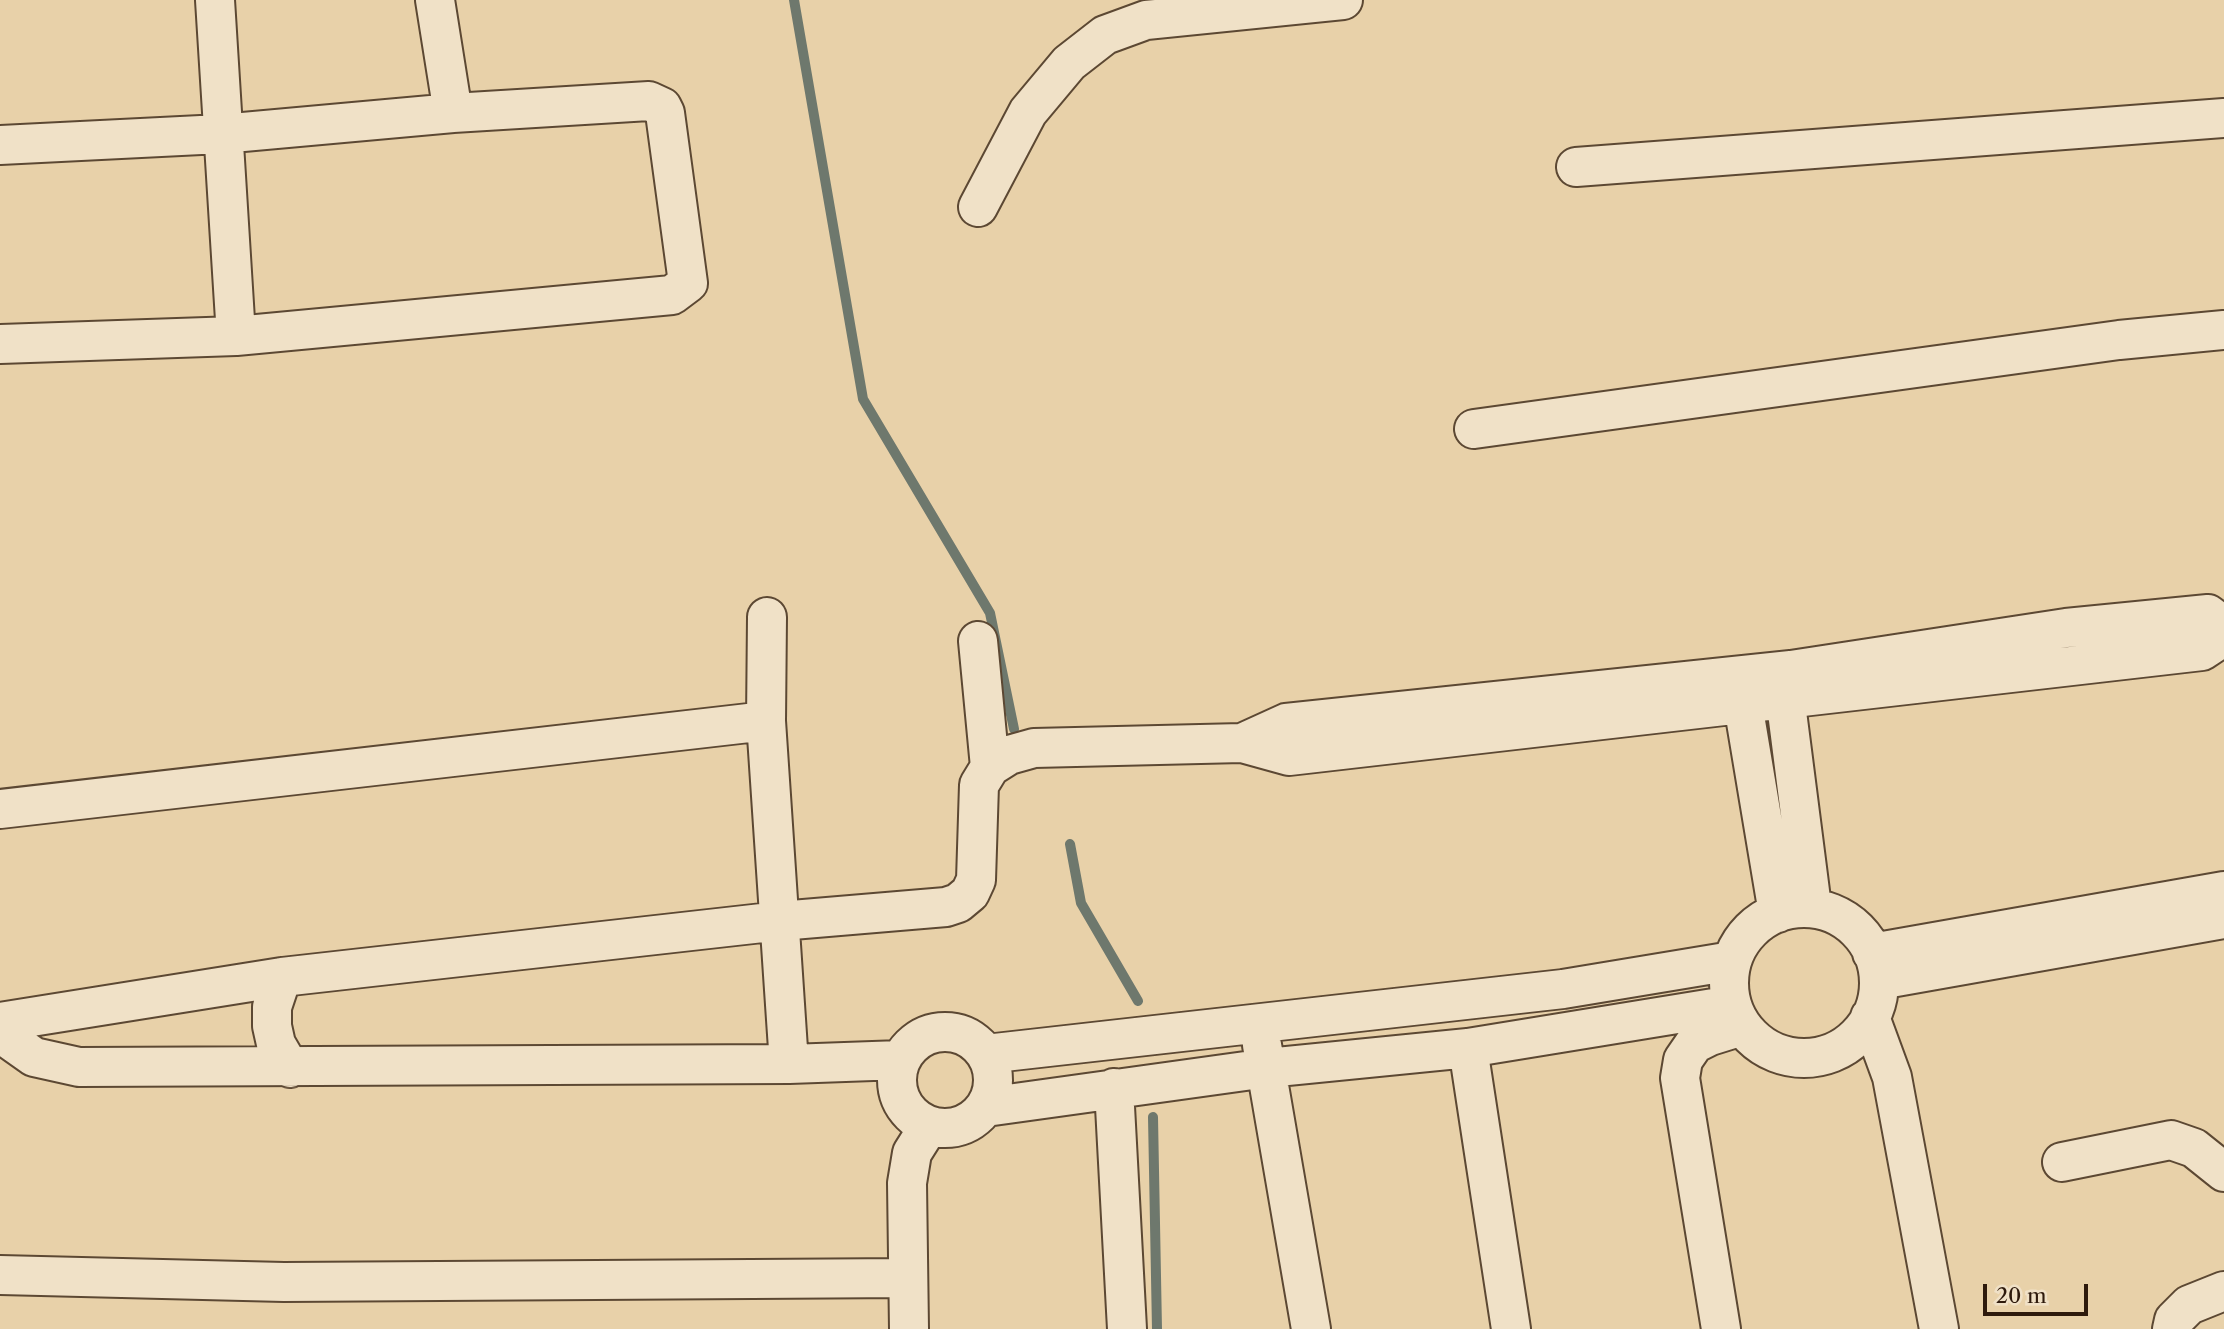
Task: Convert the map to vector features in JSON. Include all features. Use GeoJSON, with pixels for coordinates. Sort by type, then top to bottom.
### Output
{"type":"FeatureCollection","features":[{"type":"Feature","properties":{"kind":"street"},"geometry":{"type":"LineString","coordinates":[[215,0],[221,134],[236,336]]}},
{"type":"Feature","properties":{"kind":"street"},"geometry":{"type":"LineString","coordinates":[[435,0],[453,113]]}},
{"type":"Feature","properties":{"kind":"street"},"geometry":{"type":"LineString","coordinates":[[978,207],[1028,112],[1069,63],[1105,35],[1146,20],[1343,0]]}},
{"type":"Feature","properties":{"kind":"street"},"geometry":{"type":"LineString","coordinates":[[0,145],[221,134],[453,113],[649,100],[662,107],[688,283],[685,288],[672,295],[236,336],[0,344]]}},
{"type":"Feature","properties":{"kind":"street"},"geometry":{"type":"LineString","coordinates":[[1576,167],[2224,118]]}},
{"type":"Feature","properties":{"kind":"street"},"geometry":{"type":"LineString","coordinates":[[1474,429],[2119,340],[2224,330]]}},
{"type":"Feature","properties":{"kind":"street"},"geometry":{"type":"LineString","coordinates":[[0,1022],[282,977],[779,921],[946,907],[958,903],[970,893],[976,880],[979,785],[990,767],[1009,755],[1034,748],[1242,743],[1286,723],[1740,690],[2202,651],[2214,643],[2217,621],[2208,614],[2066,628],[1784,685]]}},
{"type":"Feature","properties":{"kind":"street"},"geometry":{"type":"LineString","coordinates":[[767,617],[766,721],[789,1064]]}},
{"type":"Feature","properties":{"kind":"street"},"geometry":{"type":"LineString","coordinates":[[978,641],[990,767]]}},
{"type":"Feature","properties":{"kind":"street"},"geometry":{"type":"LineString","coordinates":[[1784,685],[1795,910]]}},
{"type":"Feature","properties":{"kind":"street"},"geometry":{"type":"LineString","coordinates":[[1740,690],[1795,910]]}},
{"type":"Feature","properties":{"kind":"street"},"geometry":{"type":"LineString","coordinates":[[0,809],[766,721]]}},
{"type":"Feature","properties":{"kind":"street"},"geometry":{"type":"LineString","coordinates":[[1874,983],[2224,891]]}},
{"type":"Feature","properties":{"kind":"street"},"geometry":{"type":"LineString","coordinates":[[1874,983],[1848,1044],[1826,1054],[1803,1058],[1769,1049],[1737,1016],[1728,983],[1732,961],[1745,936],[1766,918],[1795,910],[1846,921],[1866,941],[1892,1077],[1939,1329]]}},
{"type":"Feature","properties":{"kind":"street"},"geometry":{"type":"LineString","coordinates":[[1874,983],[2224,919]]}},
{"type":"Feature","properties":{"kind":"street"},"geometry":{"type":"LineString","coordinates":[[986,1054],[1258,1026],[1563,989],[1732,961]]}},
{"type":"Feature","properties":{"kind":"street"},"geometry":{"type":"LineString","coordinates":[[282,977],[272,1007],[272,1027],[276,1044],[290,1068]]}},
{"type":"Feature","properties":{"kind":"street"},"geometry":{"type":"LineString","coordinates":[[986,1107],[1267,1069],[1737,1016]]}},
{"type":"Feature","properties":{"kind":"street"},"geometry":{"type":"LineString","coordinates":[[1721,1329],[1680,1078],[1683,1060],[1694,1044],[1737,1016]]}},
{"type":"Feature","properties":{"kind":"street"},"geometry":{"type":"LineString","coordinates":[[1258,1026],[1311,1329]]}},
{"type":"Feature","properties":{"kind":"street"},"geometry":{"type":"LineString","coordinates":[[938,1032],[954,1032],[969,1038],[986,1054],[994,1077],[986,1107],[975,1119],[960,1126],[929,1126],[915,1118],[899,1095],[897,1084],[901,1060],[923,1037],[938,1032]]}},
{"type":"Feature","properties":{"kind":"street"},"geometry":{"type":"LineString","coordinates":[[0,1033],[34,1057],[79,1067],[789,1064],[901,1060]]}},
{"type":"Feature","properties":{"kind":"street"},"geometry":{"type":"LineString","coordinates":[[1468,1048],[1511,1329]]}},
{"type":"Feature","properties":{"kind":"street"},"geometry":{"type":"LineString","coordinates":[[1114,1088],[1127,1329]]}},
{"type":"Feature","properties":{"kind":"street"},"geometry":{"type":"LineString","coordinates":[[909,1329],[906,1184],[912,1153],[929,1126]]}},
{"type":"Feature","properties":{"kind":"street"},"geometry":{"type":"LineString","coordinates":[[2062,1162],[2171,1140],[2194,1148],[2224,1172]]}},
{"type":"Feature","properties":{"kind":"street"},"geometry":{"type":"LineString","coordinates":[[0,1275],[284,1282],[907,1278]]}},
{"type":"Feature","properties":{"kind":"street"},"geometry":{"type":"LineString","coordinates":[[2172,1329],[2174,1321],[2189,1305],[2224,1291]]}},
{"type":"Feature","properties":{"kind":"waterway"},"geometry":{"type":"LineString","coordinates":[[794,0],[863,399],[990,613],[1014,729]]}},
{"type":"Feature","properties":{"kind":"waterway"},"geometry":{"type":"LineString","coordinates":[[1070,844],[1081,903],[1138,1001]]}},
{"type":"Feature","properties":{"kind":"waterway"},"geometry":{"type":"LineString","coordinates":[[1153,1117],[1157,1329]]}}]}
